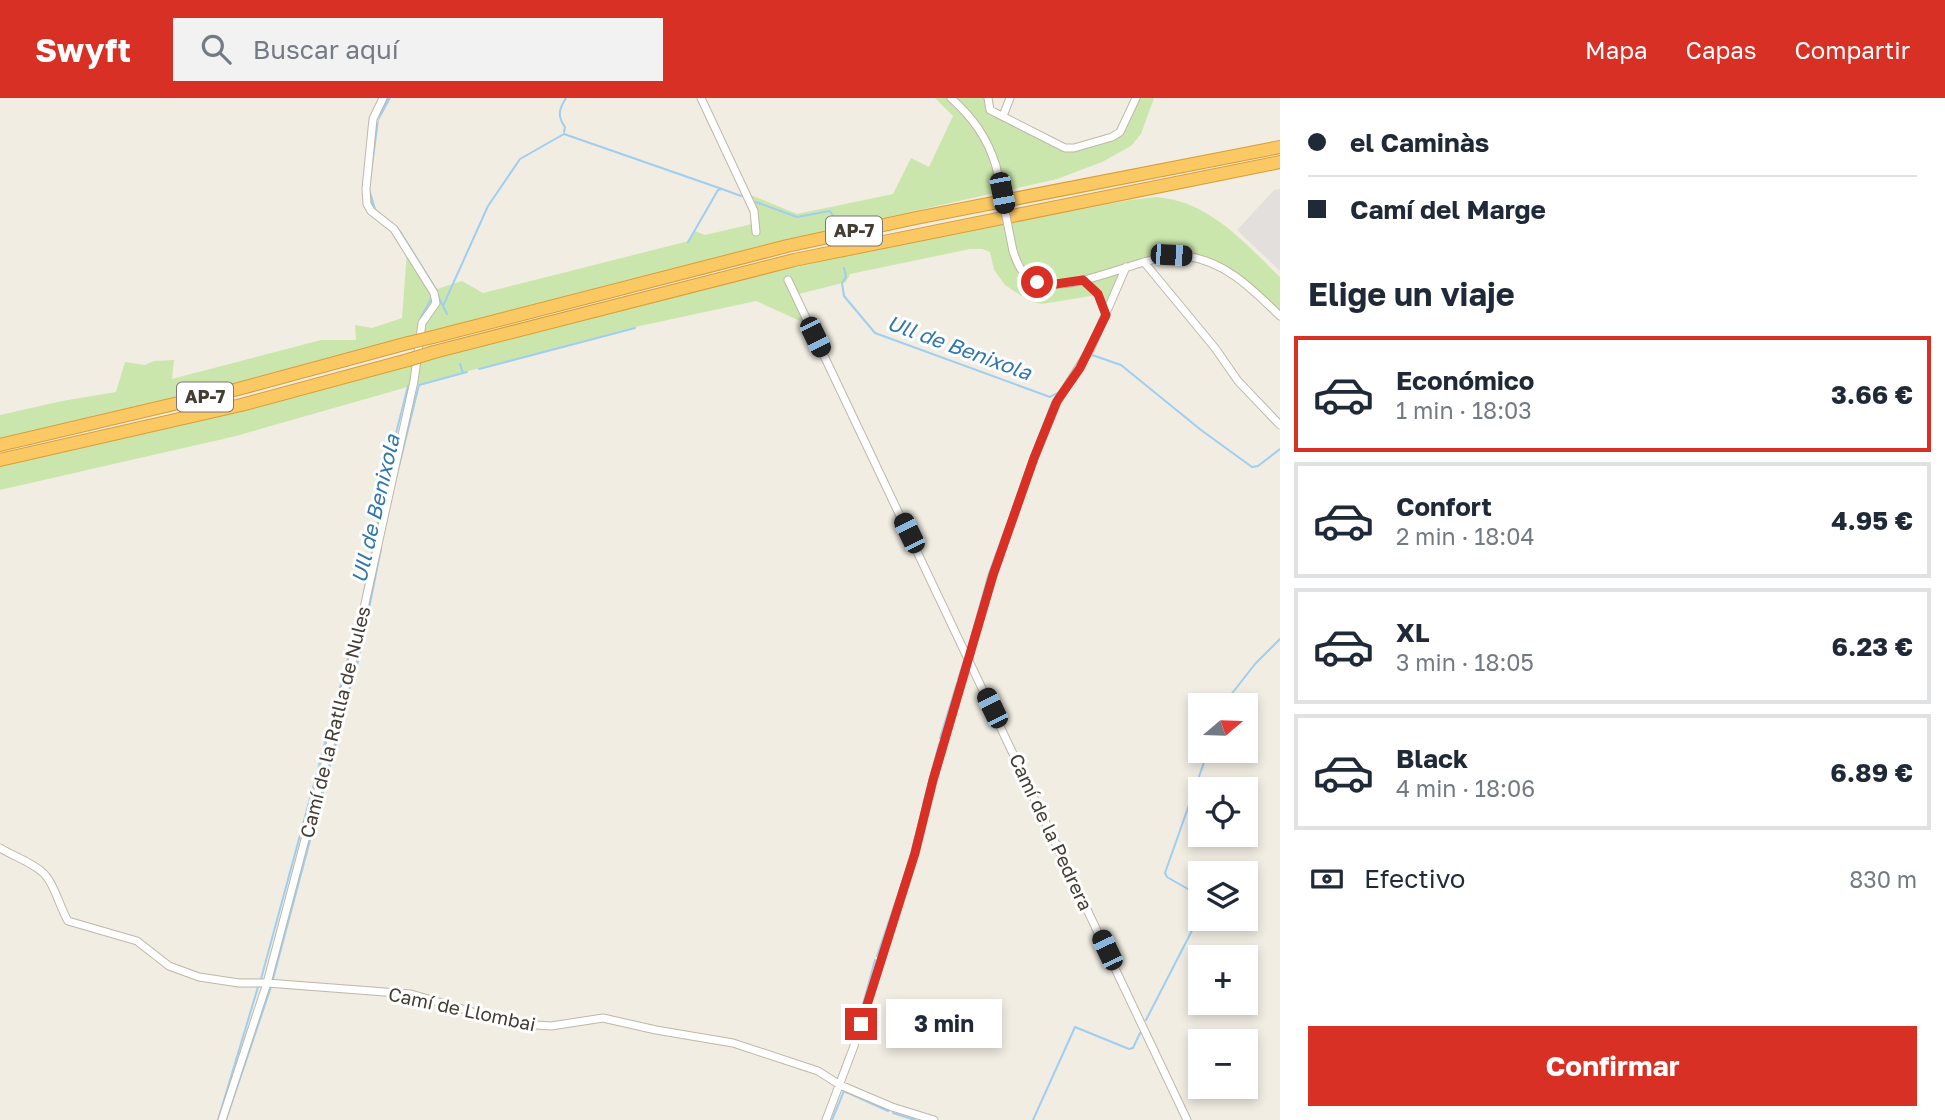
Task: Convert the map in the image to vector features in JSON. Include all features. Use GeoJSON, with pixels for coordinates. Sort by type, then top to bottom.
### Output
{"type":"FeatureCollection","features":[{"type":"Feature","properties":{"kind":"highway","name":"AP-7"},"geometry":{"type":"LineString","coordinates":[[0,445],[238,389],[565,301],[810,241],[1280,146]]}},
{"type":"Feature","properties":{"kind":"highway","name":"AP-7"},"geometry":{"type":"LineString","coordinates":[[0,460],[202,414],[794,260],[1280,162]]}},
{"type":"Feature","properties":{"kind":"street","name":"Camí de la Ratlla de Nules"},"geometry":{"type":"LineString","coordinates":[[222,1120],[354,658],[414,381],[422,323],[436,303],[434,293],[394,229],[371,211],[367,204],[373,119],[383,98]]}},
{"type":"Feature","properties":{"kind":"street"},"geometry":{"type":"LineString","coordinates":[[701,98],[754,211],[756,232]]}},
{"type":"Feature","properties":{"kind":"street"},"geometry":{"type":"LineString","coordinates":[[951,98],[969,114],[982,131],[996,166],[1013,251],[1018,266],[1026,276],[1049,285],[1083,280],[1171,255],[1187,256],[1209,262],[1240,278],[1280,316]]}},
{"type":"Feature","properties":{"kind":"street"},"geometry":{"type":"LineString","coordinates":[[988,98],[990,110],[1065,148],[1105,140],[1120,132],[1136,98]]}},
{"type":"Feature","properties":{"kind":"street"},"geometry":{"type":"LineString","coordinates":[[1003,116],[1010,98]]}},
{"type":"Feature","properties":{"kind":"street"},"geometry":{"type":"LineString","coordinates":[[1144,262],[1215,348],[1238,381],[1280,425]]}},
{"type":"Feature","properties":{"kind":"street"},"geometry":{"type":"LineString","coordinates":[[827,1120],[915,853],[933,780],[993,575],[1034,458],[1057,401],[1080,368],[1126,267]]}},
{"type":"Feature","properties":{"kind":"street","name":"Camí de la Pedrera"},"geometry":{"type":"LineString","coordinates":[[788,279],[1187,1120]]}},
{"type":"Feature","properties":{"kind":"street"},"geometry":{"type":"LineString","coordinates":[[1083,280],[1098,294],[1106,315]]}},
{"type":"Feature","properties":{"kind":"street","name":"Camí de Llombai"},"geometry":{"type":"LineString","coordinates":[[0,848],[42,872],[53,887],[58,904],[68,921],[137,941],[169,966],[200,977],[411,994],[483,1015],[537,1025],[551,1026],[603,1018],[733,1043],[818,1072],[840,1085],[892,1107],[934,1120]]}},
{"type":"Feature","properties":{"kind":"green space"},"geometry":{"type":"Polygon","coordinates":[[[935,98],[987,98],[990,110],[1065,148],[1120,132],[1137,98],[1154,98],[1141,134],[1131,146],[1102,162],[1057,179],[852,225],[647,276],[352,355],[0,441],[0,415],[116,392],[125,362],[145,365],[154,361],[174,360],[172,379],[321,340],[356,340],[355,325],[372,328],[402,318],[407,250],[436,296],[439,295],[437,289],[462,281],[483,293],[689,241],[695,231],[705,235],[752,224],[755,222],[746,193],[797,214],[893,194],[911,158],[929,167],[953,116],[935,98]]]}},
{"type":"Feature","properties":{"kind":"green space"},"geometry":{"type":"Polygon","coordinates":[[[1156,197],[1193,206],[1224,225],[1253,250],[1280,277],[1280,316],[1232,271],[1187,256],[1126,267],[1106,314],[1097,295],[1042,304],[1029,301],[1005,285],[994,270],[990,252],[970,249],[850,274],[846,282],[795,295],[809,325],[756,301],[635,327],[415,385],[419,361],[807,262],[1156,197]]]}},
{"type":"Feature","properties":{"kind":"green space"},"geometry":{"type":"Polygon","coordinates":[[[415,361],[411,386],[236,436],[0,490],[0,464],[415,361]]]}},
{"type":"Feature","properties":{"kind":"shaded area"},"geometry":{"type":"Polygon","coordinates":[[[1280,189],[1280,271],[1237,230],[1274,190],[1280,189]]]}},
{"type":"Feature","properties":{"kind":"water"},"geometry":{"type":"Polygon","coordinates":[[[387,98],[391,98],[379,120],[370,189],[376,209],[401,231],[437,289],[439,295],[436,296],[410,251],[383,223],[369,197],[370,153],[378,122],[387,98]]]}},
{"type":"Feature","properties":{"kind":"waterway"},"geometry":{"type":"LineString","coordinates":[[564,132],[560,113],[566,98]]}},
{"type":"Feature","properties":{"kind":"waterway"},"geometry":{"type":"LineString","coordinates":[[443,306],[488,206],[520,159],[564,134],[722,189]]}},
{"type":"Feature","properties":{"kind":"waterway","name":"Ull de Benixola"},"geometry":{"type":"LineString","coordinates":[[688,242],[718,190],[741,196]]}},
{"type":"Feature","properties":{"kind":"waterway","name":"Ull de Benixola"},"geometry":{"type":"LineString","coordinates":[[756,202],[797,217],[830,211],[834,217]]}},
{"type":"Feature","properties":{"kind":"waterway","name":"Ull de Benixola"},"geometry":{"type":"LineString","coordinates":[[844,268],[844,296],[875,333],[1050,397],[1059,392]]}},
{"type":"Feature","properties":{"kind":"waterway"},"geometry":{"type":"LineString","coordinates":[[437,294],[447,314]]}},
{"type":"Feature","properties":{"kind":"waterway"},"geometry":{"type":"LineString","coordinates":[[421,317],[431,299]]}},
{"type":"Feature","properties":{"kind":"waterway","name":"Ull de Benixola"},"geometry":{"type":"LineString","coordinates":[[479,369],[635,328]]}},
{"type":"Feature","properties":{"kind":"waterway","name":"Ull de Benixola"},"geometry":{"type":"LineString","coordinates":[[1092,355],[1121,365],[1201,430],[1252,467],[1258,466],[1280,449]]}},
{"type":"Feature","properties":{"kind":"waterway"},"geometry":{"type":"LineString","coordinates":[[460,364],[463,373]]}},
{"type":"Feature","properties":{"kind":"waterway","name":"Ull de Benixola"},"geometry":{"type":"LineString","coordinates":[[395,482],[419,385],[467,372]]}},
{"type":"Feature","properties":{"kind":"waterway"},"geometry":{"type":"LineString","coordinates":[[364,593],[394,441],[408,386]]}},
{"type":"Feature","properties":{"kind":"waterway"},"geometry":{"type":"LineString","coordinates":[[1035,446],[1052,402]]}},
{"type":"Feature","properties":{"kind":"waterway"},"geometry":{"type":"LineString","coordinates":[[969,645],[988,576],[1007,524]]}},
{"type":"Feature","properties":{"kind":"waterway","name":"Ull de Benixola"},"geometry":{"type":"LineString","coordinates":[[350,688],[359,658],[381,549]]}},
{"type":"Feature","properties":{"kind":"waterway"},"geometry":{"type":"LineString","coordinates":[[1232,693],[1255,664],[1280,639]]}},
{"type":"Feature","properties":{"kind":"waterway"},"geometry":{"type":"LineString","coordinates":[[261,979],[353,640]]}},
{"type":"Feature","properties":{"kind":"waterway"},"geometry":{"type":"LineString","coordinates":[[958,679],[964,661]]}},
{"type":"Feature","properties":{"kind":"waterway"},"geometry":{"type":"LineString","coordinates":[[940,738],[957,683]]}},
{"type":"Feature","properties":{"kind":"waterway","name":"Ull de Benixola"},"geometry":{"type":"LineString","coordinates":[[273,979],[348,698]]}},
{"type":"Feature","properties":{"kind":"waterway"},"geometry":{"type":"LineString","coordinates":[[923,804],[939,744]]}},
{"type":"Feature","properties":{"kind":"waterway"},"geometry":{"type":"LineString","coordinates":[[1188,889],[1167,877],[1165,873],[1204,763]]}},
{"type":"Feature","properties":{"kind":"waterway"},"geometry":{"type":"LineString","coordinates":[[910,858],[915,837]]}},
{"type":"Feature","properties":{"kind":"waterway"},"geometry":{"type":"LineString","coordinates":[[877,956],[903,880]]}},
{"type":"Feature","properties":{"kind":"waterway"},"geometry":{"type":"LineString","coordinates":[[1146,1020],[1192,931]]}},
{"type":"Feature","properties":{"kind":"waterway"},"geometry":{"type":"LineString","coordinates":[[857,1026],[875,960]]}},
{"type":"Feature","properties":{"kind":"waterway"},"geometry":{"type":"LineString","coordinates":[[218,1120],[258,987]]}},
{"type":"Feature","properties":{"kind":"waterway","name":"Ull de Benixola"},"geometry":{"type":"LineString","coordinates":[[226,1120],[271,987]]}},
{"type":"Feature","properties":{"kind":"waterway"},"geometry":{"type":"LineString","coordinates":[[1033,1120],[1075,1027],[1129,1049],[1133,1048],[1140,1033]]}},
{"type":"Feature","properties":{"kind":"waterway"},"geometry":{"type":"LineString","coordinates":[[838,1079],[847,1055]]}},
{"type":"Feature","properties":{"kind":"waterway"},"geometry":{"type":"LineString","coordinates":[[832,1120],[844,1091],[888,1111]]}},
{"type":"Feature","properties":{"kind":"waterway"},"geometry":{"type":"LineString","coordinates":[[893,1113],[915,1120]]}},
{"type":"Feature","properties":{"kind":"route"},"geometry":{"type":"LineString","coordinates":[[861,1024],[915,853],[933,780],[993,575],[1057,401],[1080,368],[1106,315],[1098,294],[1083,280],[1049,285],[1037,282]]}}]}
